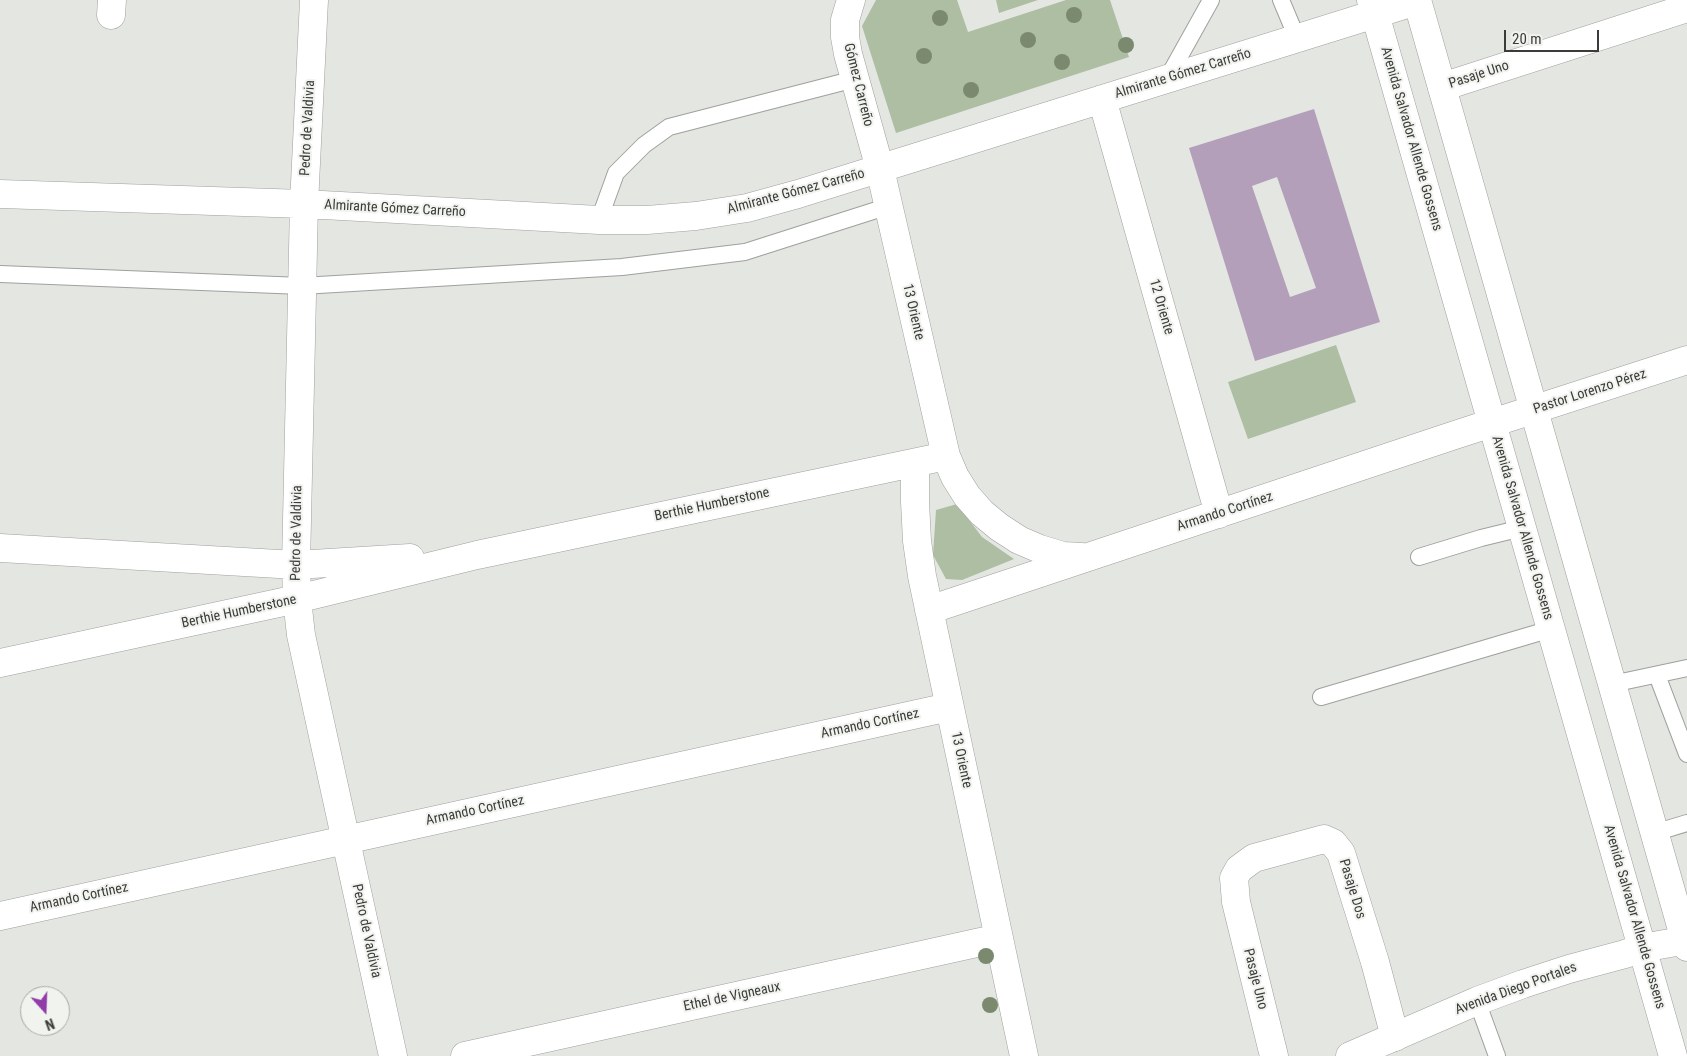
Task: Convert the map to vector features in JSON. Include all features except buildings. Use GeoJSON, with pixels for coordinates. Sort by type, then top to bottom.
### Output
{"type":"FeatureCollection","features":[{"type":"Feature","properties":{"kind":"street","name":"Pedro de Valdivia"},"geometry":{"type":"LineString","coordinates":[[314,0],[304,204],[296,565],[297,599],[302,635],[392,1056]]}},
{"type":"Feature","properties":{"kind":"street","name":"Gómez Carreño"},"geometry":{"type":"LineString","coordinates":[[851,0],[845,20],[845,37],[880,169]]}},
{"type":"Feature","properties":{"kind":"street","name":"Almirante Gómez Carreño"},"geometry":{"type":"LineString","coordinates":[[0,194],[304,204],[599,220],[648,220],[696,216],[747,208],[798,194],[1297,38],[1373,7],[1417,0]]}},
{"type":"Feature","properties":{"kind":"street"},"geometry":{"type":"LineString","coordinates":[[1417,0],[1686,943]]}},
{"type":"Feature","properties":{"kind":"street","name":"Avenida Salvador Allende Gossens"},"geometry":{"type":"LineString","coordinates":[[1373,7],[1673,1056]]}},
{"type":"Feature","properties":{"kind":"street","name":"Pasaje Uno"},"geometry":{"type":"LineString","coordinates":[[1442,87],[1687,8]]}},
{"type":"Feature","properties":{"kind":"street","name":"12 Oriente"},"geometry":{"type":"LineString","coordinates":[[1102,99],[1219,514]]}},
{"type":"Feature","properties":{"kind":"street","name":"13 Oriente"},"geometry":{"type":"LineString","coordinates":[[880,169],[946,456],[955,477],[967,496],[982,513],[1018,540],[1040,550],[1063,556],[1087,558]]}},
{"type":"Feature","properties":{"kind":"street","name":"Pastor Lorenzo Pérez"},"geometry":{"type":"LineString","coordinates":[[1492,424],[1687,360]]}},
{"type":"Feature","properties":{"kind":"street","name":"Armando Cortínez"},"geometry":{"type":"LineString","coordinates":[[929,610],[1492,424]]}},
{"type":"Feature","properties":{"kind":"street","name":"Berthie Humberstone"},"geometry":{"type":"LineString","coordinates":[[0,663],[297,599],[477,554],[946,456]]}},
{"type":"Feature","properties":{"kind":"street","name":"13 Oriente"},"geometry":{"type":"LineString","coordinates":[[915,463],[914,502],[917,541],[929,610],[1024,1056]]}},
{"type":"Feature","properties":{"kind":"street","name":"Berthie Humberstone"},"geometry":{"type":"LineString","coordinates":[[0,548],[296,565],[477,554]]}},
{"type":"Feature","properties":{"kind":"street","name":"Armando Cortínez"},"geometry":{"type":"LineString","coordinates":[[0,916],[950,707]]}},
{"type":"Feature","properties":{"kind":"street","name":"Pasaje Dos"},"geometry":{"type":"LineString","coordinates":[[1236,902],[1234,878],[1246,863],[1254,858],[1324,839],[1333,843],[1341,853],[1375,962],[1395,1037]]}},
{"type":"Feature","properties":{"kind":"street","name":"Pasaje Uno"},"geometry":{"type":"LineString","coordinates":[[1236,902],[1274,1056]]}},
{"type":"Feature","properties":{"kind":"street","name":"Ethel de Vigneaux"},"geometry":{"type":"LineString","coordinates":[[465,1056],[999,938]]}},
{"type":"Feature","properties":{"kind":"street","name":"Avenida Diego Portales"},"geometry":{"type":"LineString","coordinates":[[1350,1056],[1477,1001],[1569,969],[1642,948],[1686,943]]}},
{"type":"Feature","properties":{"kind":"lane"},"geometry":{"type":"LineString","coordinates":[[1167,79],[1211,0]]}},
{"type":"Feature","properties":{"kind":"lane"},"geometry":{"type":"LineString","coordinates":[[1281,0],[1297,38]]}},
{"type":"Feature","properties":{"kind":"lane"},"geometry":{"type":"LineString","coordinates":[[599,220],[616,173],[644,145],[669,128],[855,79]]}},
{"type":"Feature","properties":{"kind":"lane"},"geometry":{"type":"LineString","coordinates":[[0,274],[302,286],[622,267],[745,252],[888,206]]}},
{"type":"Feature","properties":{"kind":"lane"},"geometry":{"type":"LineString","coordinates":[[1419,557],[1522,528]]}},
{"type":"Feature","properties":{"kind":"lane"},"geometry":{"type":"LineString","coordinates":[[1321,697],[1551,629]]}},
{"type":"Feature","properties":{"kind":"lane"},"geometry":{"type":"LineString","coordinates":[[1612,684],[1687,668]]}},
{"type":"Feature","properties":{"kind":"lane"},"geometry":{"type":"LineString","coordinates":[[1657,674],[1687,754]]}},
{"type":"Feature","properties":{"kind":"lane"},"geometry":{"type":"LineString","coordinates":[[1654,833],[1687,823]]}},
{"type":"Feature","properties":{"kind":"lane"},"geometry":{"type":"LineString","coordinates":[[1477,1001],[1497,1056]]}},
{"type":"Feature","properties":{"kind":"green space"},"geometry":{"type":"Polygon","coordinates":[[[876,0],[957,0],[968,32],[1066,0],[1110,0],[1129,57],[896,133],[862,26],[876,0]]]}},
{"type":"Feature","properties":{"kind":"green space"},"geometry":{"type":"Polygon","coordinates":[[[996,0],[1038,0],[999,13],[996,0]]]}},
{"type":"Feature","properties":{"kind":"green space"},"geometry":{"type":"Polygon","coordinates":[[[1336,345],[1356,402],[1248,439],[1228,382],[1336,345]]]}},
{"type":"Feature","properties":{"kind":"green space"},"geometry":{"type":"Polygon","coordinates":[[[957,504],[982,537],[1014,559],[962,580],[946,579],[933,555],[936,510],[957,504]]]}}]}
